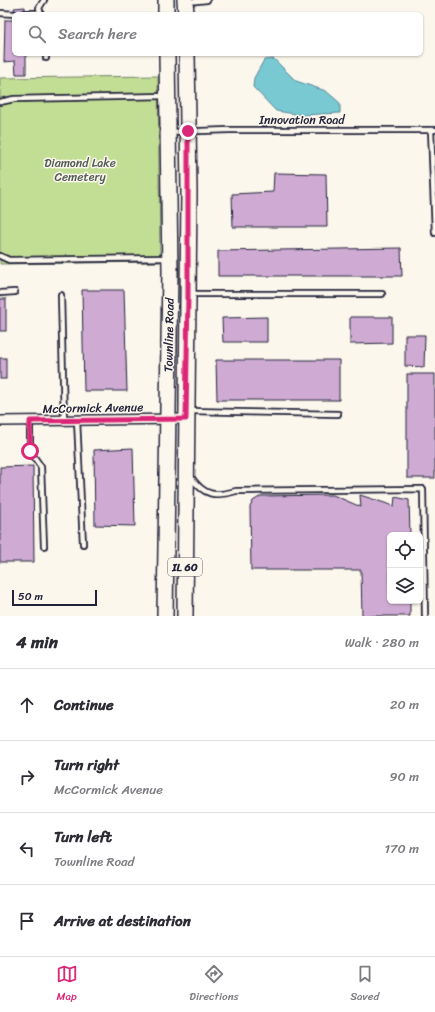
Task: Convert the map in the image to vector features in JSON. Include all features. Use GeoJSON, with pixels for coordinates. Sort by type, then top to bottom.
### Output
{"type":"FeatureCollection","features":[{"type":"Feature","properties":{"kind":"main road"},"geometry":{"type":"LineString","coordinates":[[166,0],[166,12]]}},
{"type":"Feature","properties":{"kind":"main road","name":"Townline Road"},"geometry":{"type":"LineString","coordinates":[[165,616],[170,258],[170,132],[167,56]]}},
{"type":"Feature","properties":{"kind":"main road","name":"Townline Road"},"geometry":{"type":"LineString","coordinates":[[185,616],[188,294],[187,56]]}},
{"type":"Feature","properties":{"kind":"street","name":"McCormick Avenue"},"geometry":{"type":"LineString","coordinates":[[0,422],[168,419],[186,415]]}},
{"type":"Feature","properties":{"kind":"lane"},"geometry":{"type":"LineString","coordinates":[[41,12],[39,8],[44,0]]}},
{"type":"Feature","properties":{"kind":"lane"},"geometry":{"type":"LineString","coordinates":[[186,5],[207,0]]}},
{"type":"Feature","properties":{"kind":"lane"},"geometry":{"type":"LineString","coordinates":[[0,13],[12,14]]}},
{"type":"Feature","properties":{"kind":"lane"},"geometry":{"type":"LineString","coordinates":[[0,102],[14,99],[168,96]]}},
{"type":"Feature","properties":{"kind":"lane"},"geometry":{"type":"LineString","coordinates":[[433,130],[435,234]]}},
{"type":"Feature","properties":{"kind":"lane","name":"Innovation Road"},"geometry":{"type":"LineString","coordinates":[[170,132],[433,130]]}},
{"type":"Feature","properties":{"kind":"lane"},"geometry":{"type":"LineString","coordinates":[[0,256],[9,260],[170,258]]}},
{"type":"Feature","properties":{"kind":"lane"},"geometry":{"type":"LineString","coordinates":[[0,292],[16,292]]}},
{"type":"Feature","properties":{"kind":"lane"},"geometry":{"type":"LineString","coordinates":[[188,294],[382,294]]}},
{"type":"Feature","properties":{"kind":"lane"},"geometry":{"type":"LineString","coordinates":[[61,295],[64,421]]}},
{"type":"Feature","properties":{"kind":"lane"},"geometry":{"type":"LineString","coordinates":[[186,415],[338,414]]}},
{"type":"Feature","properties":{"kind":"lane"},"geometry":{"type":"LineString","coordinates":[[76,420],[83,544]]}},
{"type":"Feature","properties":{"kind":"lane"},"geometry":{"type":"LineString","coordinates":[[30,421],[30,451],[41,467],[44,546]]}},
{"type":"Feature","properties":{"kind":"lane"},"geometry":{"type":"LineString","coordinates":[[186,469],[196,484],[206,493],[216,495],[236,490],[423,489],[425,616]]}},
{"type":"Feature","properties":{"kind":"green space","name":"Diamond Lake Cemetery"},"geometry":{"type":"Polygon","coordinates":[[[158,76],[160,262],[0,264],[0,78],[158,76]]]}},
{"type":"Feature","properties":{"kind":"water"},"geometry":{"type":"Polygon","coordinates":[[[274,59],[296,81],[326,91],[340,103],[340,113],[302,115],[276,111],[253,87],[254,78],[264,60],[274,59]]]}},
{"type":"Feature","properties":{"kind":"building"},"geometry":{"type":"Polygon","coordinates":[[[25,7],[25,12],[15,12],[14,8],[25,7]]]}},
{"type":"Feature","properties":{"kind":"building"},"geometry":{"type":"Polygon","coordinates":[[[5,20],[12,20],[12,56],[26,56],[26,74],[16,74],[15,61],[4,62],[5,20]]]}},
{"type":"Feature","properties":{"kind":"building"},"geometry":{"type":"Polygon","coordinates":[[[274,173],[326,174],[327,227],[233,227],[232,194],[273,192],[274,173]]]}},
{"type":"Feature","properties":{"kind":"building"},"geometry":{"type":"Polygon","coordinates":[[[401,248],[402,276],[218,276],[218,251],[401,248]]]}},
{"type":"Feature","properties":{"kind":"building"},"geometry":{"type":"Polygon","coordinates":[[[82,290],[124,290],[127,391],[84,391],[82,290]]]}},
{"type":"Feature","properties":{"kind":"building"},"geometry":{"type":"Polygon","coordinates":[[[0,299],[6,299],[6,331],[0,331],[0,299]]]}},
{"type":"Feature","properties":{"kind":"building"},"geometry":{"type":"Polygon","coordinates":[[[267,317],[267,342],[223,342],[222,318],[267,317]]]}},
{"type":"Feature","properties":{"kind":"building"},"geometry":{"type":"Polygon","coordinates":[[[350,317],[392,317],[392,343],[350,344],[350,317]]]}},
{"type":"Feature","properties":{"kind":"building"},"geometry":{"type":"Polygon","coordinates":[[[405,335],[425,335],[424,367],[405,366],[405,335]]]}},
{"type":"Feature","properties":{"kind":"building"},"geometry":{"type":"Polygon","coordinates":[[[0,358],[6,358],[6,379],[0,379],[0,358]]]}},
{"type":"Feature","properties":{"kind":"building"},"geometry":{"type":"Polygon","coordinates":[[[216,360],[339,360],[339,400],[217,400],[216,360]]]}},
{"type":"Feature","properties":{"kind":"building"},"geometry":{"type":"Polygon","coordinates":[[[407,374],[435,374],[435,478],[407,478],[407,374]]]}},
{"type":"Feature","properties":{"kind":"building"},"geometry":{"type":"Polygon","coordinates":[[[133,448],[135,526],[95,525],[94,450],[133,448]]]}},
{"type":"Feature","properties":{"kind":"building"},"geometry":{"type":"Polygon","coordinates":[[[33,466],[34,562],[0,562],[0,467],[33,466]]]}},
{"type":"Feature","properties":{"kind":"building"},"geometry":{"type":"Polygon","coordinates":[[[333,495],[361,507],[360,495],[394,506],[395,497],[409,500],[410,532],[387,532],[387,604],[410,604],[410,616],[362,616],[361,570],[251,570],[250,507],[253,501],[261,496],[333,495]]]}},
{"type":"Feature","properties":{"kind":"route"},"geometry":{"type":"LineString","coordinates":[[30,451],[30,421],[186,419],[189,192],[188,131]]}}]}
